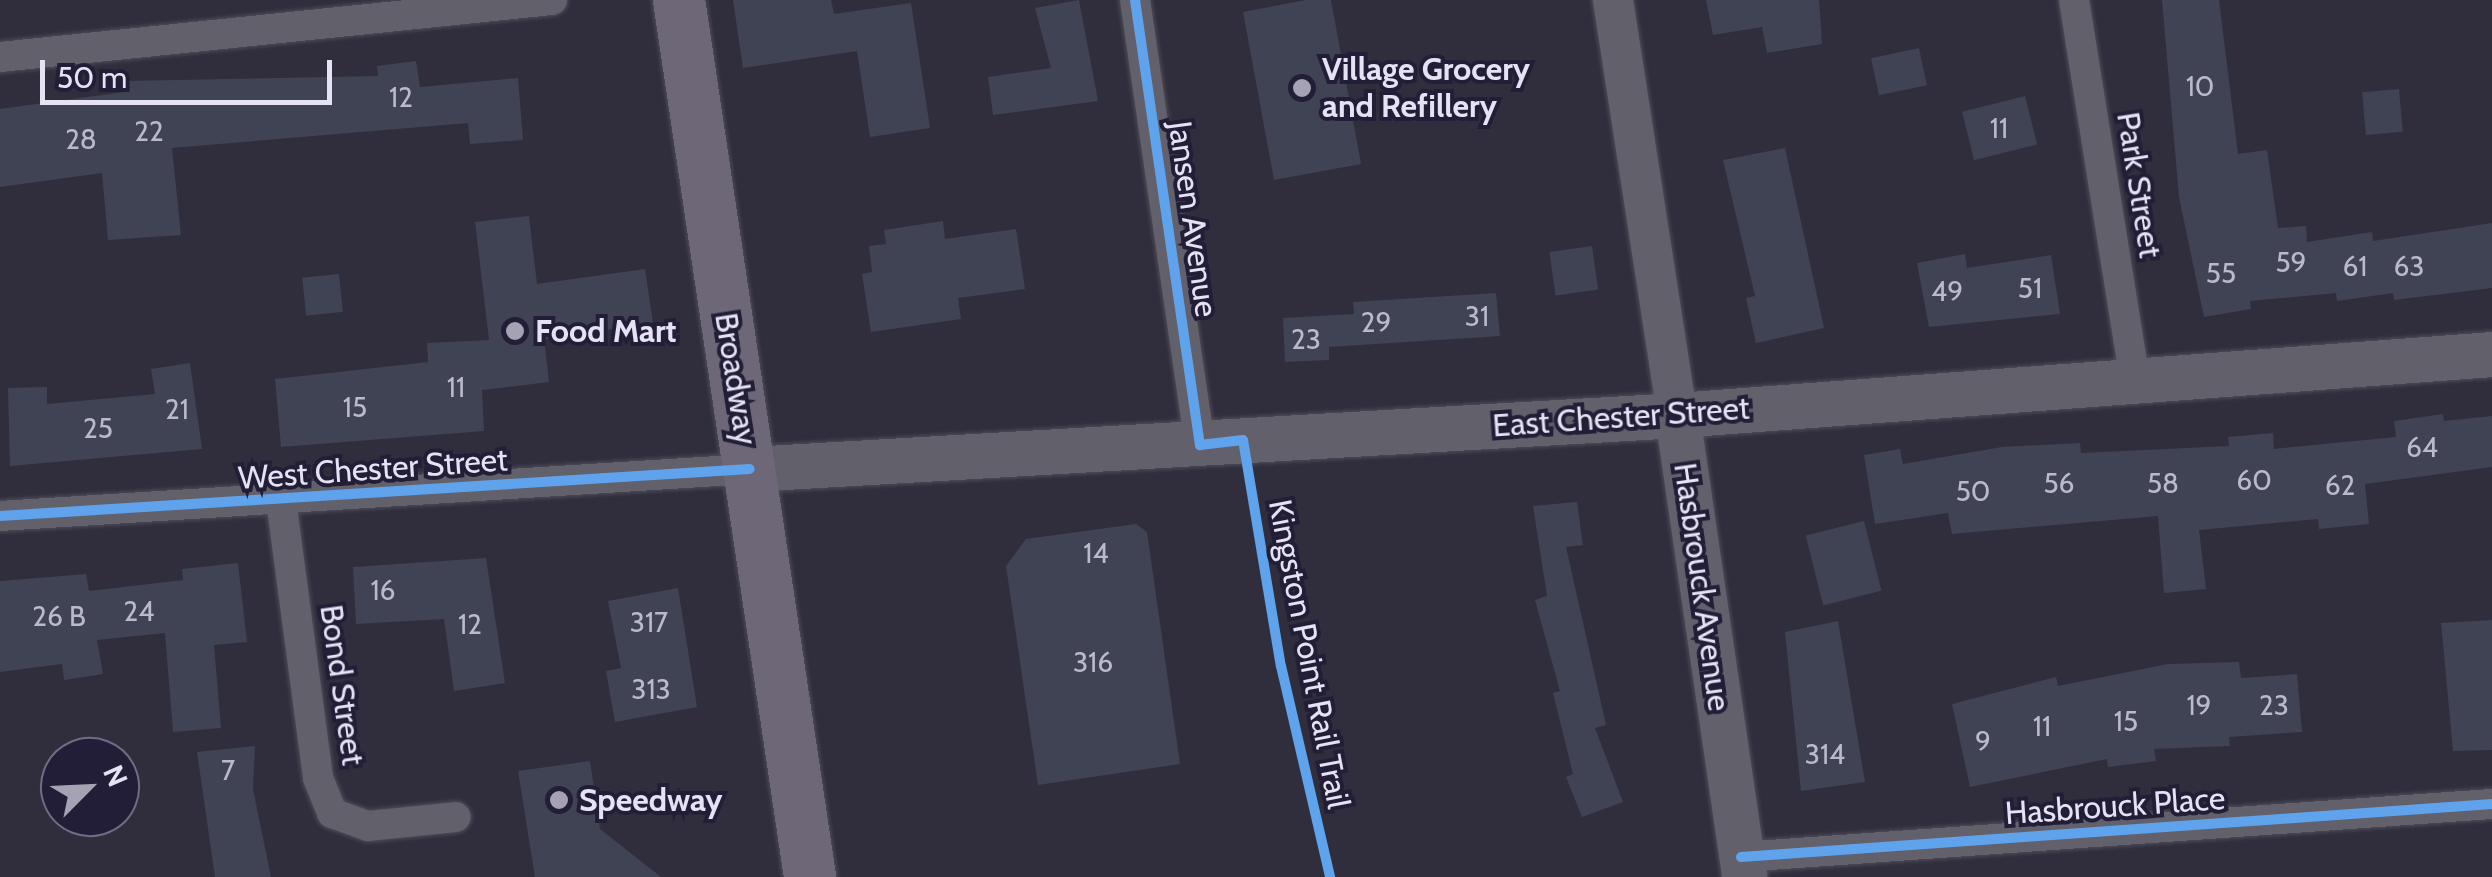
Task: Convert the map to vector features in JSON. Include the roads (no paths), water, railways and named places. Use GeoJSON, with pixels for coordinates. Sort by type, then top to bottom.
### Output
{"type":"FeatureCollection","features":[{"type":"Feature","properties":{"kind":"highway","name":"Broadway"},"geometry":{"type":"LineString","coordinates":[[679,0],[810,877]]}},
{"type":"Feature","properties":{"kind":"main road","name":"East Chester Street"},"geometry":{"type":"LineString","coordinates":[[750,469],[1677,415],[2492,354]]}},
{"type":"Feature","properties":{"kind":"main road","name":"Hasbrouck Avenue"},"geometry":{"type":"LineString","coordinates":[[1677,415],[1742,867]]}},
{"type":"Feature","properties":{"kind":"street"},"geometry":{"type":"LineString","coordinates":[[0,57],[552,0]]}},
{"type":"Feature","properties":{"kind":"street","name":"Jansen Avenue"},"geometry":{"type":"LineString","coordinates":[[1135,0],[1200,445]]}},
{"type":"Feature","properties":{"kind":"street","name":"Hasbrouck Avenue"},"geometry":{"type":"LineString","coordinates":[[1613,0],[1677,415]]}},
{"type":"Feature","properties":{"kind":"street","name":"Park Street"},"geometry":{"type":"LineString","coordinates":[[2074,0],[2134,380]]}},
{"type":"Feature","properties":{"kind":"street","name":"West Chester Street"},"geometry":{"type":"LineString","coordinates":[[0,516],[750,469]]}},
{"type":"Feature","properties":{"kind":"street","name":"Bond Street"},"geometry":{"type":"LineString","coordinates":[[281,500],[318,778],[332,813],[368,826],[456,817]]}},
{"type":"Feature","properties":{"kind":"street","name":"Hasbrouck Place"},"geometry":{"type":"LineString","coordinates":[[1742,867],[2492,804]]}},
{"type":"Feature","properties":{"kind":"place","name":"Village Grocery and Refillery"},"geometry":{"type":"Point","coordinates":[1302,88]}},
{"type":"Feature","properties":{"kind":"place","name":"Food Mart"},"geometry":{"type":"Point","coordinates":[515,331]}},
{"type":"Feature","properties":{"kind":"place","name":"Speedway"},"geometry":{"type":"Point","coordinates":[559,800]}}]}
